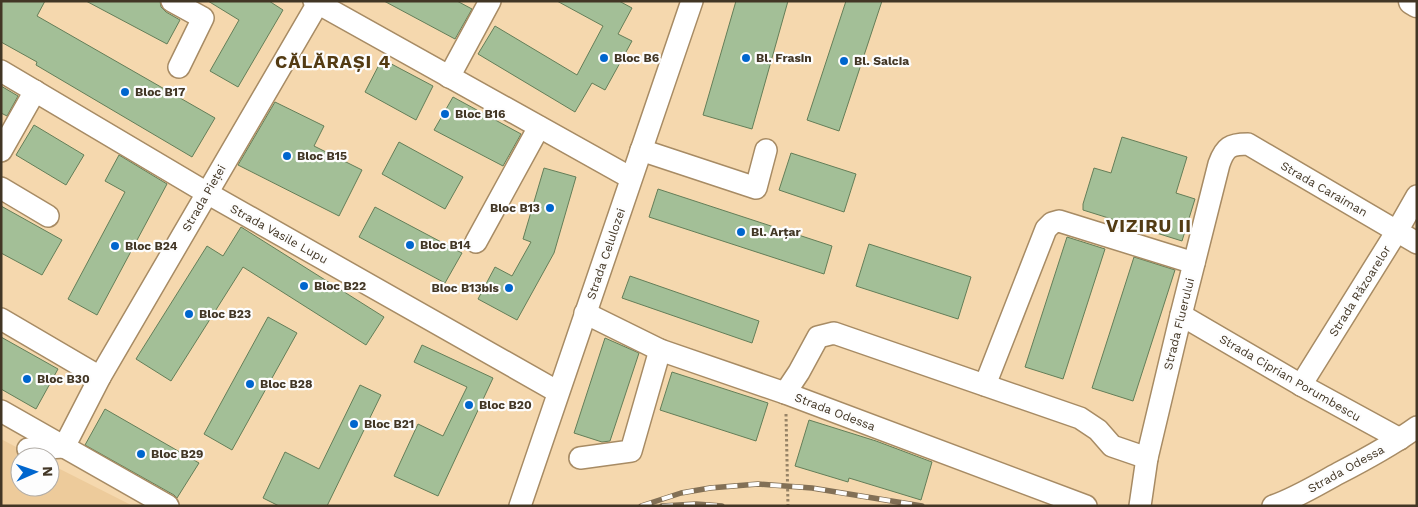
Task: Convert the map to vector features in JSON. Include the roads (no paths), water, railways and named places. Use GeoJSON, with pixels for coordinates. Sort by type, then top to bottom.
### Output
{"type":"FeatureCollection","features":[{"type":"Feature","properties":{"kind":"main road"},"geometry":{"type":"LineString","coordinates":[[1412,1],[1417,4]]}},
{"type":"Feature","properties":{"kind":"street"},"geometry":{"type":"LineString","coordinates":[[172,1],[203,18],[179,67]]}},
{"type":"Feature","properties":{"kind":"street"},"geometry":{"type":"LineString","coordinates":[[449,77],[490,1]]}},
{"type":"Feature","properties":{"kind":"street"},"geometry":{"type":"LineString","coordinates":[[316,2],[631,178]]}},
{"type":"Feature","properties":{"kind":"street","name":"Strada Pieței"},"geometry":{"type":"LineString","coordinates":[[64,447],[100,377],[316,2]]}},
{"type":"Feature","properties":{"kind":"street","name":"Strada Celulozei"},"geometry":{"type":"LineString","coordinates":[[520,506],[641,150],[684,4]]}},
{"type":"Feature","properties":{"kind":"street","name":"Strada Vasile Lupu"},"geometry":{"type":"LineString","coordinates":[[1,72],[207,193],[558,392]]}},
{"type":"Feature","properties":{"kind":"street"},"geometry":{"type":"LineString","coordinates":[[1,151],[35,91]]}},
{"type":"Feature","properties":{"kind":"street"},"geometry":{"type":"LineString","coordinates":[[476,242],[539,127]]}},
{"type":"Feature","properties":{"kind":"street","name":"Strada Caraiman"},"geometry":{"type":"LineString","coordinates":[[1229,146],[1248,144],[1417,243]]}},
{"type":"Feature","properties":{"kind":"street","name":"Strada Fluerului"},"geometry":{"type":"LineString","coordinates":[[1140,506],[1147,458],[1181,315],[1219,164],[1229,146]]}},
{"type":"Feature","properties":{"kind":"street"},"geometry":{"type":"LineString","coordinates":[[641,150],[756,188],[766,150]]}},
{"type":"Feature","properties":{"kind":"street"},"geometry":{"type":"LineString","coordinates":[[1,188],[48,216]]}},
{"type":"Feature","properties":{"kind":"street","name":"Strada Răzoarelor"},"geometry":{"type":"LineString","coordinates":[[1301,385],[1417,196]]}},
{"type":"Feature","properties":{"kind":"street"},"geometry":{"type":"LineString","coordinates":[[985,385],[1046,229],[1052,223],[1059,221],[1194,263]]}},
{"type":"Feature","properties":{"kind":"street","name":"Strada Odessa"},"geometry":{"type":"LineString","coordinates":[[585,313],[660,350],[785,393],[1086,506]]}},
{"type":"Feature","properties":{"kind":"street","name":"Strada Ciprian Porumbescu"},"geometry":{"type":"LineString","coordinates":[[1181,315],[1301,385],[1408,433]]}},
{"type":"Feature","properties":{"kind":"street"},"geometry":{"type":"LineString","coordinates":[[1,319],[100,377]]}},
{"type":"Feature","properties":{"kind":"street"},"geometry":{"type":"LineString","coordinates":[[785,393],[818,337],[834,333],[1080,418],[1098,430],[1112,446],[1147,458]]}},
{"type":"Feature","properties":{"kind":"street"},"geometry":{"type":"LineString","coordinates":[[580,458],[631,451],[660,350]]}},
{"type":"Feature","properties":{"kind":"street"},"geometry":{"type":"LineString","coordinates":[[1,411],[168,506]]}},
{"type":"Feature","properties":{"kind":"street","name":"Strada Odessa"},"geometry":{"type":"LineString","coordinates":[[1273,506],[1290,500],[1408,433]]}},
{"type":"Feature","properties":{"kind":"street"},"geometry":{"type":"LineString","coordinates":[[60,447],[64,447]]}},
{"type":"Feature","properties":{"kind":"railway"},"geometry":{"type":"LineString","coordinates":[[641,506],[681,493],[710,488],[758,484],[812,488],[922,506]]}},
{"type":"Feature","properties":{"kind":"railway"},"geometry":{"type":"LineString","coordinates":[[662,506],[696,504],[722,506]]}},
{"type":"Feature","properties":{"kind":"place","name":"Bloc B6"},"geometry":{"type":"Point","coordinates":[604,58]}},
{"type":"Feature","properties":{"kind":"place","name":"Bl. Frasin"},"geometry":{"type":"Point","coordinates":[746,58]}},
{"type":"Feature","properties":{"kind":"place","name":"Bl. Salcia"},"geometry":{"type":"Point","coordinates":[844,61]}},
{"type":"Feature","properties":{"kind":"place","name":"Bloc B17"},"geometry":{"type":"Point","coordinates":[125,92]}},
{"type":"Feature","properties":{"kind":"place","name":"Bloc B16"},"geometry":{"type":"Point","coordinates":[445,114]}},
{"type":"Feature","properties":{"kind":"place","name":"Bloc B15"},"geometry":{"type":"Point","coordinates":[287,156]}},
{"type":"Feature","properties":{"kind":"place","name":"Bloc B13"},"geometry":{"type":"Point","coordinates":[550,208]}},
{"type":"Feature","properties":{"kind":"place","name":"Bl. Arțar"},"geometry":{"type":"Point","coordinates":[741,232]}},
{"type":"Feature","properties":{"kind":"place","name":"Bloc B14"},"geometry":{"type":"Point","coordinates":[410,245]}},
{"type":"Feature","properties":{"kind":"place","name":"Bloc B24"},"geometry":{"type":"Point","coordinates":[115,246]}},
{"type":"Feature","properties":{"kind":"place","name":"Bloc B22"},"geometry":{"type":"Point","coordinates":[304,286]}},
{"type":"Feature","properties":{"kind":"place","name":"Bloc B13bis"},"geometry":{"type":"Point","coordinates":[509,288]}},
{"type":"Feature","properties":{"kind":"place","name":"Bloc B23"},"geometry":{"type":"Point","coordinates":[189,314]}},
{"type":"Feature","properties":{"kind":"place","name":"Bloc B30"},"geometry":{"type":"Point","coordinates":[27,379]}},
{"type":"Feature","properties":{"kind":"place","name":"Bloc B28"},"geometry":{"type":"Point","coordinates":[250,384]}},
{"type":"Feature","properties":{"kind":"place","name":"Bloc B20"},"geometry":{"type":"Point","coordinates":[469,405]}},
{"type":"Feature","properties":{"kind":"place","name":"Bloc B21"},"geometry":{"type":"Point","coordinates":[354,424]}},
{"type":"Feature","properties":{"kind":"place","name":"Bloc B29"},"geometry":{"type":"Point","coordinates":[141,454]}},
{"type":"Feature","properties":{"kind":"district","name":"CĂLĂRAȘI 4"},"geometry":{"type":"Point","coordinates":[333,61]}},
{"type":"Feature","properties":{"kind":"district","name":"VIZIRU II"},"geometry":{"type":"Point","coordinates":[1149,225]}}]}
